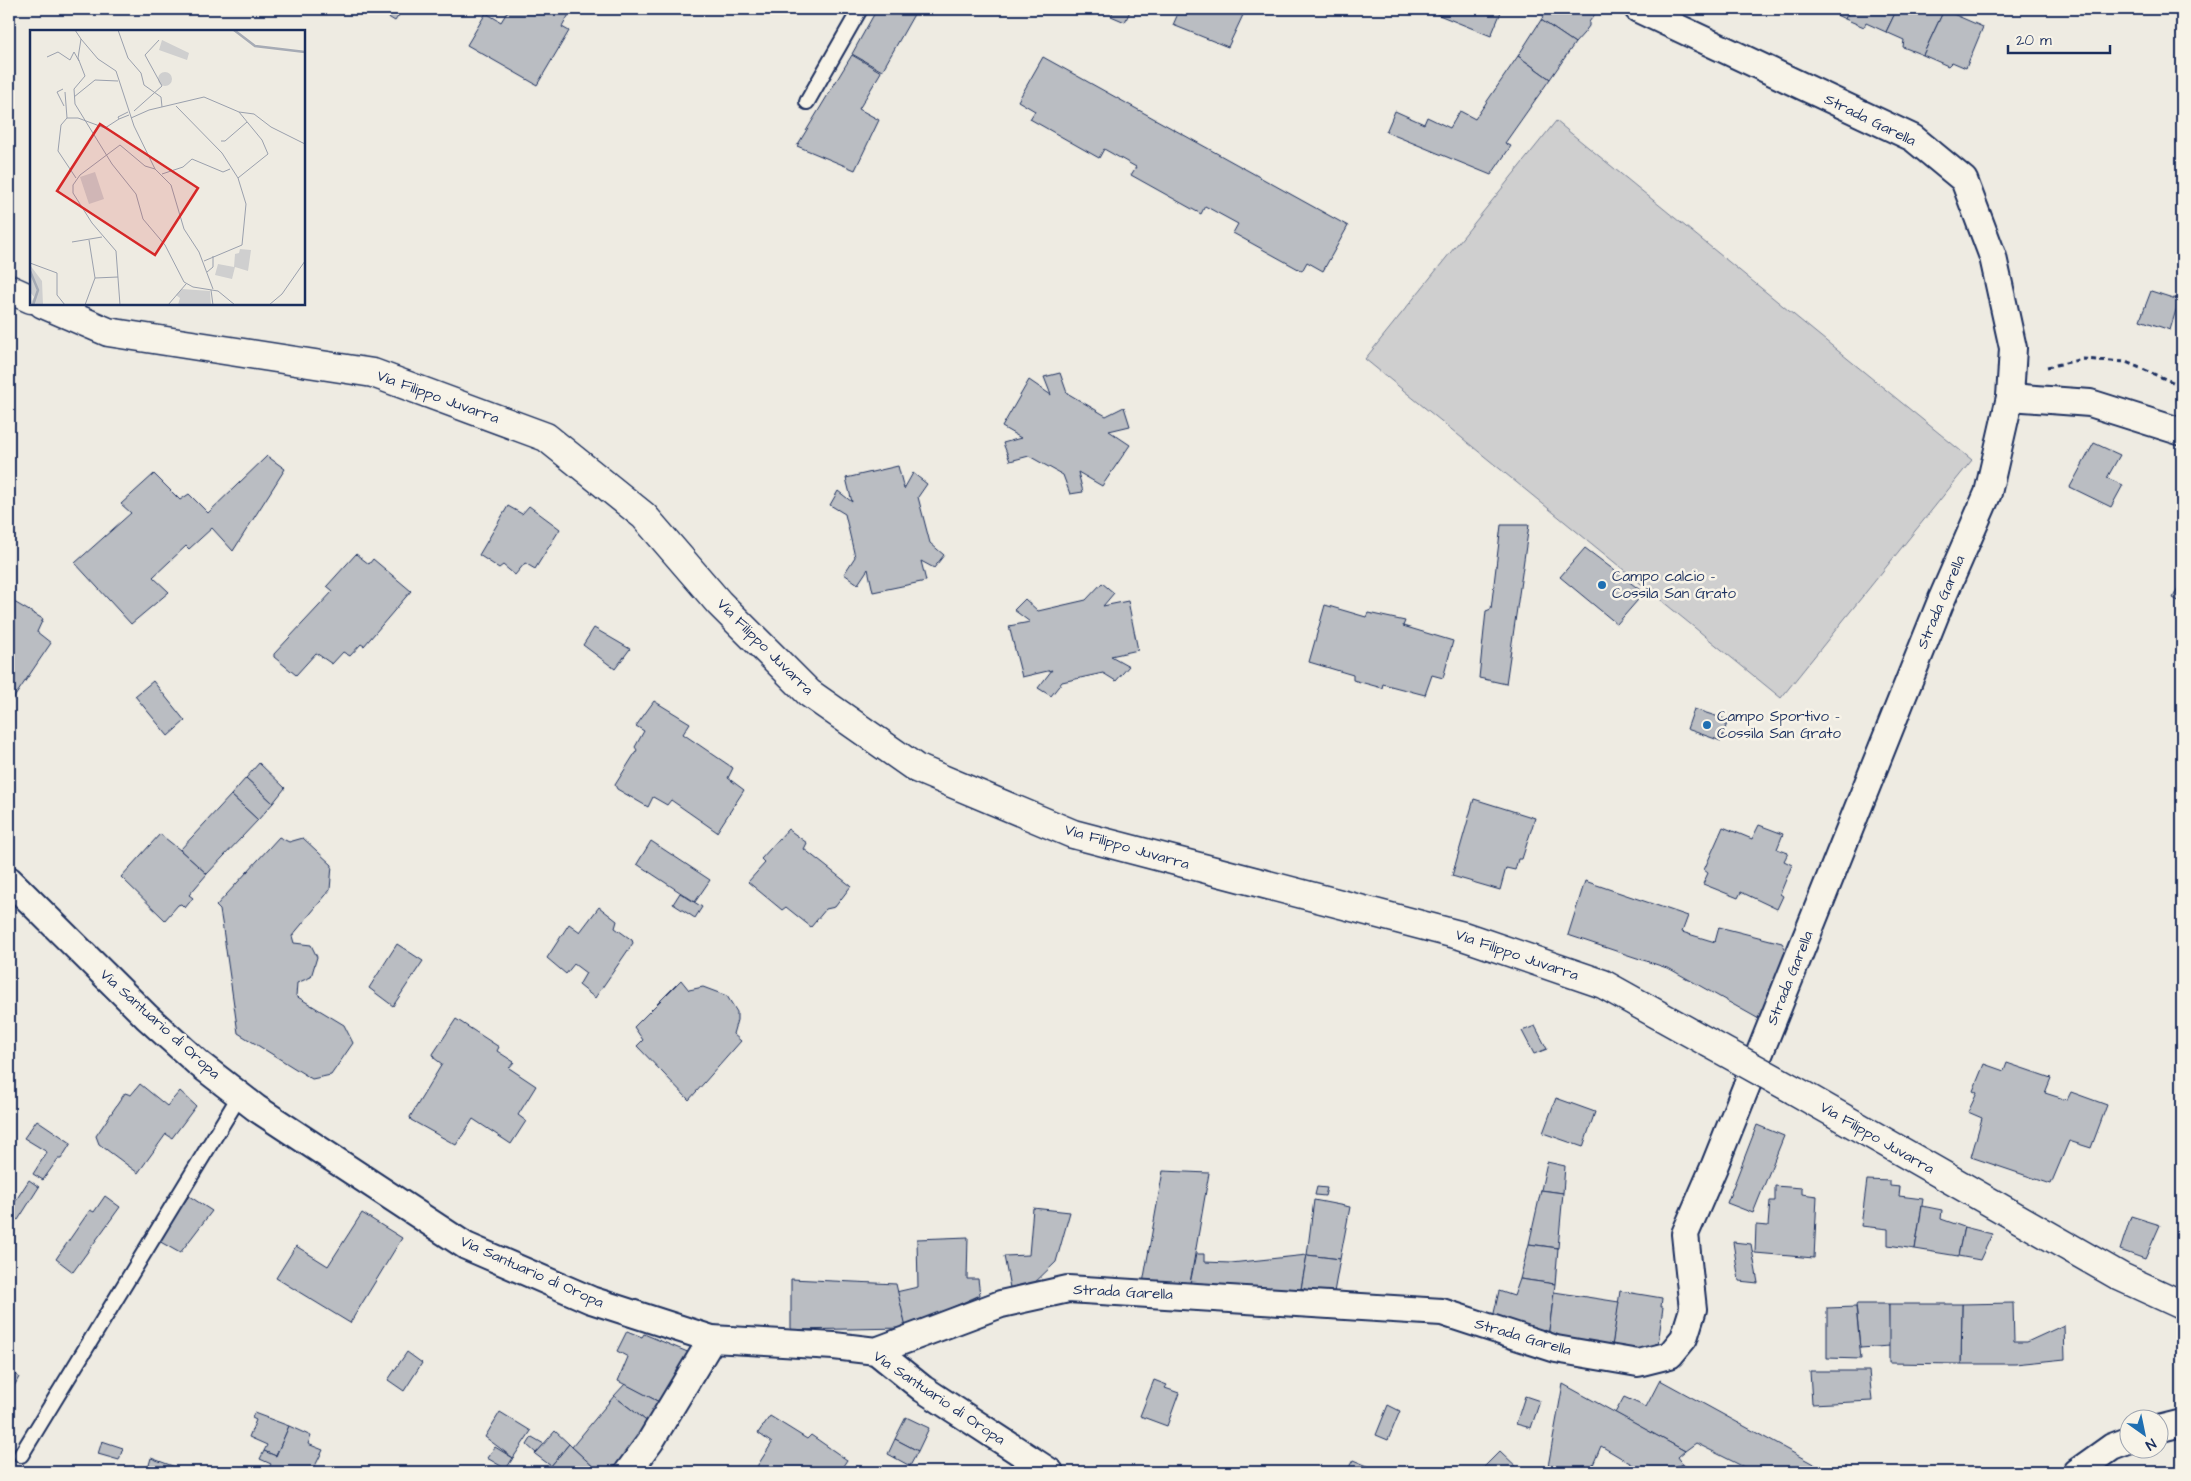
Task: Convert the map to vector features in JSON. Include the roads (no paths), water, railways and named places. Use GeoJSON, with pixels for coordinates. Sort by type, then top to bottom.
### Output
{"type":"FeatureCollection","features":[{"type":"Feature","properties":{"kind":"main road"},"geometry":{"type":"LineString","coordinates":[[9,289],[30,299]]}},
{"type":"Feature","properties":{"kind":"main road","name":"Via Filippo Juvarra"},"geometry":{"type":"LineString","coordinates":[[45,305],[108,332],[373,373],[546,437],[644,516],[718,603],[809,693],[916,768],[1073,834],[1472,939],[1602,984],[1794,1090],[2121,1277],[2182,1305]]}},
{"type":"Feature","properties":{"kind":"street","name":"Strada Garella"},"geometry":{"type":"LineString","coordinates":[[876,1351],[1000,1304],[1068,1289],[1442,1312],[1556,1349],[1638,1363],[1670,1354],[1684,1338],[1693,1309],[1685,1234],[1714,1167],[1941,601],[1988,493],[2011,386],[2013,348],[1993,257],[1964,180],[1913,138],[1638,9]]}},
{"type":"Feature","properties":{"kind":"street"},"geometry":{"type":"LineString","coordinates":[[2011,386],[2090,403],[2182,432]]}},
{"type":"Feature","properties":{"kind":"street","name":"Via Santuario di Oropa"},"geometry":{"type":"LineString","coordinates":[[9,880],[147,1017],[198,1063],[240,1095],[466,1246],[591,1300],[712,1339],[834,1346],[876,1351],[923,1389],[1050,1472]]}},
{"type":"Feature","properties":{"kind":"street"},"geometry":{"type":"LineString","coordinates":[[628,1472],[650,1442],[712,1339]]}},
{"type":"Feature","properties":{"kind":"street"},"geometry":{"type":"LineString","coordinates":[[2168,1426],[2182,1423]]}},
{"type":"Feature","properties":{"kind":"street"},"geometry":{"type":"LineString","coordinates":[[2076,1472],[2118,1445]]}},
{"type":"Feature","properties":{"kind":"lane"},"geometry":{"type":"LineString","coordinates":[[807,102],[860,9]]}},
{"type":"Feature","properties":{"kind":"lane"},"geometry":{"type":"LineString","coordinates":[[21,1455],[240,1095]]}},
{"type":"Feature","properties":{"kind":"place","name":"Campo calcio - Cossila San Grato"},"geometry":{"type":"Point","coordinates":[1602,585]}},
{"type":"Feature","properties":{"kind":"place","name":"Campo Sportivo - Cossila San Grato"},"geometry":{"type":"Point","coordinates":[1707,725]}}]}
